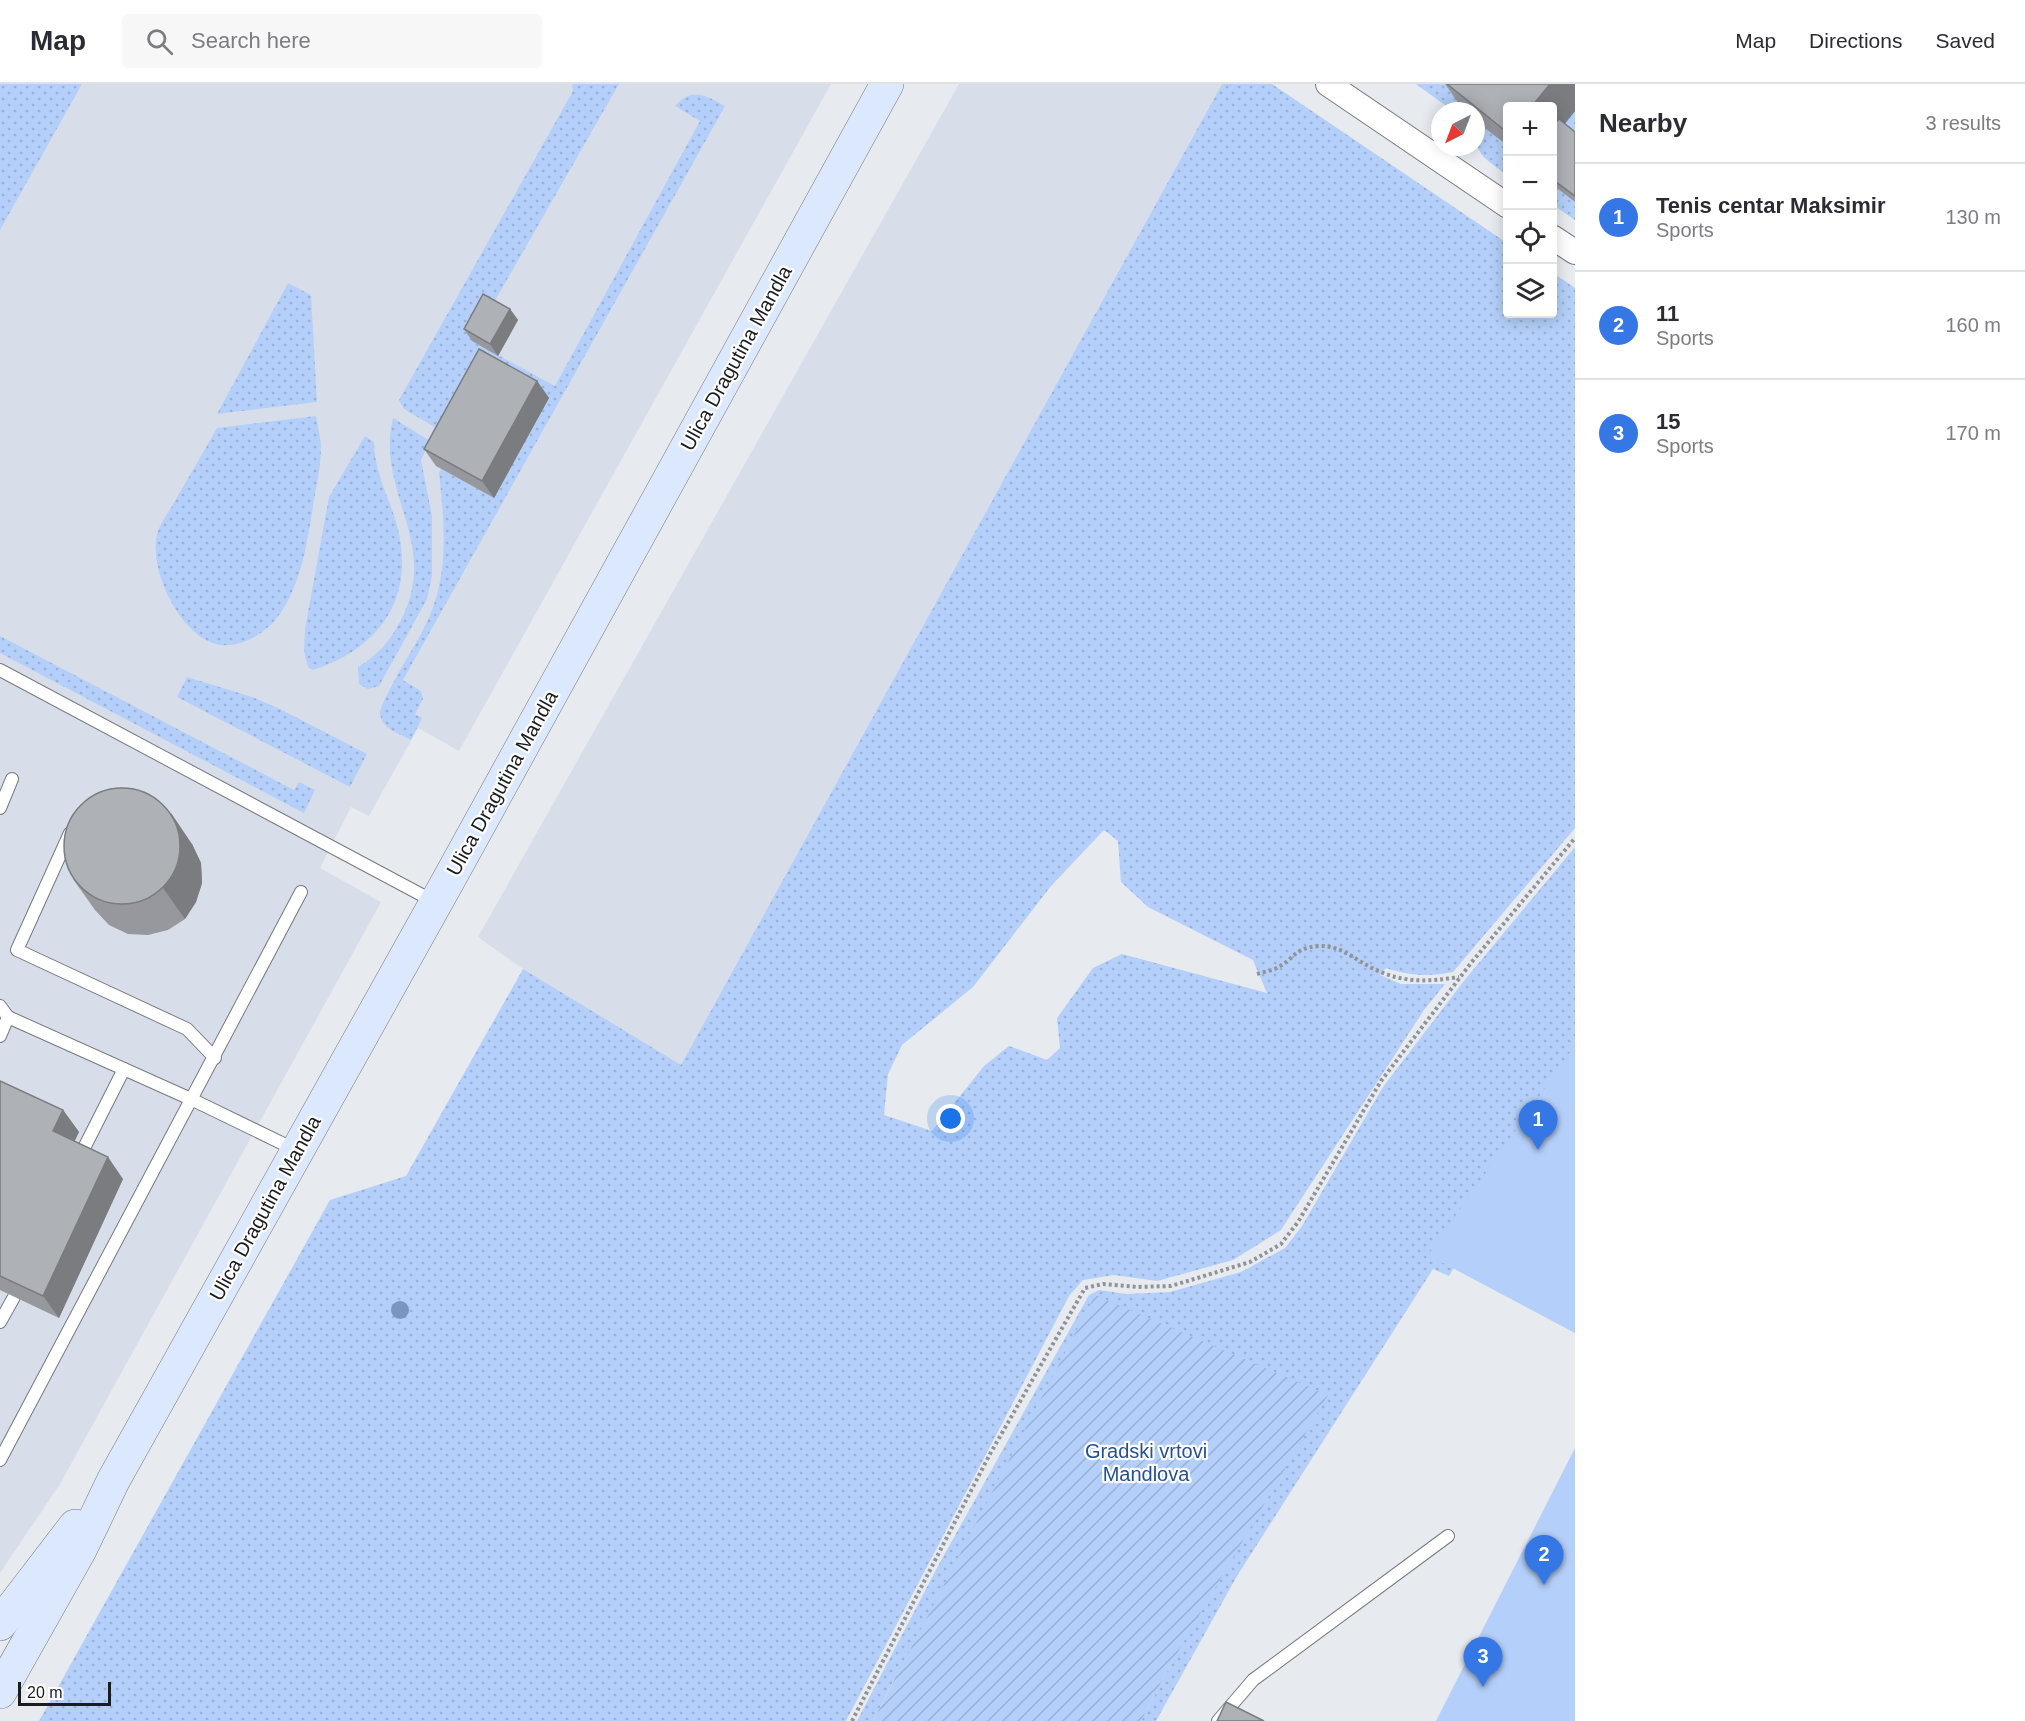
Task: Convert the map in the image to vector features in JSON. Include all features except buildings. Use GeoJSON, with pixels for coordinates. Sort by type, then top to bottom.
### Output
{"type":"FeatureCollection","features":[{"type":"Feature","properties":{"kind":"main road","name":"Ulica Dragutina Mandla"},"geometry":{"type":"LineString","coordinates":[[0,1692],[80,1550],[113,1481],[436,902],[887,84]]}},
{"type":"Feature","properties":{"kind":"main road","name":"Ulica Dragutina Mandla"},"geometry":{"type":"LineString","coordinates":[[0,1624],[113,1481]]}},
{"type":"Feature","properties":{"kind":"street"},"geometry":{"type":"LineString","coordinates":[[1328,84],[1503,203]]}},
{"type":"Feature","properties":{"kind":"street"},"geometry":{"type":"LineString","coordinates":[[1557,240],[1575,252]]}},
{"type":"Feature","properties":{"kind":"lane"},"geometry":{"type":"LineString","coordinates":[[0,669],[436,902]]}},
{"type":"Feature","properties":{"kind":"lane"},"geometry":{"type":"LineString","coordinates":[[0,808],[12,779]]}},
{"type":"Feature","properties":{"kind":"lane"},"geometry":{"type":"LineString","coordinates":[[70,833],[17,950],[187,1029],[215,1058]]}},
{"type":"Feature","properties":{"kind":"lane"},"geometry":{"type":"LineString","coordinates":[[0,1460],[193,1100],[301,892]]}},
{"type":"Feature","properties":{"kind":"lane"},"geometry":{"type":"LineString","coordinates":[[0,1006],[8,1017],[193,1100],[297,1150]]}},
{"type":"Feature","properties":{"kind":"lane"},"geometry":{"type":"LineString","coordinates":[[0,1036],[8,1017]]}},
{"type":"Feature","properties":{"kind":"lane"},"geometry":{"type":"LineString","coordinates":[[79,1158],[124,1070]]}},
{"type":"Feature","properties":{"kind":"lane"},"geometry":{"type":"LineString","coordinates":[[0,1322],[14,1297]]}},
{"type":"Feature","properties":{"kind":"lane"},"geometry":{"type":"LineString","coordinates":[[1218,1721],[1253,1680],[1448,1536]]}},
{"type":"Feature","properties":{"kind":"path"},"geometry":{"type":"LineString","coordinates":[[852,1721],[990,1455],[1085,1288],[1103,1284],[1137,1287],[1171,1286],[1250,1262],[1281,1244],[1298,1222],[1381,1081],[1460,977],[1575,838]]}},
{"type":"Feature","properties":{"kind":"path"},"geometry":{"type":"LineString","coordinates":[[1257,974],[1275,969],[1302,948],[1323,946],[1345,951],[1373,968],[1403,980],[1425,983],[1460,977]]}},
{"type":"Feature","properties":{"kind":"shaded area"},"geometry":{"type":"Polygon","coordinates":[[[0,84],[831,84],[459,751],[418,728],[369,816],[351,807],[320,868],[381,902],[60,1484],[0,1573],[0,84]]]}},
{"type":"Feature","properties":{"kind":"shaded area"},"geometry":{"type":"Polygon","coordinates":[[[959,84],[1222,84],[681,1066],[547,986],[478,937],[959,84]]]}},
{"type":"Feature","properties":{"kind":"green space"},"geometry":{"type":"Polygon","coordinates":[[[0,84],[82,84],[0,230],[0,84]]]}},
{"type":"Feature","properties":{"kind":"green space"},"geometry":{"type":"Polygon","coordinates":[[[572,84],[619,84],[472,341],[555,386],[700,121],[675,106],[687,96],[699,95],[725,106],[403,680],[421,691],[423,699],[415,714],[422,718],[411,740],[386,726],[380,711],[423,630],[438,592],[442,572],[444,533],[439,473],[441,469],[494,498],[438,429],[404,409],[399,400],[573,91],[572,84]]]}},
{"type":"Feature","properties":{"kind":"green space"},"geometry":{"type":"Polygon","coordinates":[[[1222,84],[1272,84],[1503,240],[1503,318],[1557,318],[1557,276],[1575,288],[1575,828],[1453,972],[1420,975],[1386,968],[1380,975],[1401,984],[1445,984],[1424,1010],[1281,1230],[1233,1260],[1157,1281],[1114,1275],[1083,1280],[1069,1296],[846,1721],[39,1721],[330,1200],[406,1176],[523,969],[681,1065],[1222,84]],[[1104,830],[1051,886],[973,987],[902,1045],[888,1074],[884,1115],[932,1131],[984,1066],[1009,1046],[1047,1060],[1060,1048],[1057,1018],[1093,968],[1122,954],[1267,993],[1253,960],[1148,907],[1121,882],[1118,841],[1104,830]]]}},
{"type":"Feature","properties":{"kind":"green space"},"geometry":{"type":"Polygon","coordinates":[[[1416,84],[1575,84],[1575,220],[1557,208],[1557,102],[1503,102],[1503,172],[1483,156],[1485,156],[1485,102],[1441,102],[1416,84]]]}},
{"type":"Feature","properties":{"kind":"green space"},"geometry":{"type":"Polygon","coordinates":[[[288,283],[311,295],[317,402],[217,414],[288,283]]]}},
{"type":"Feature","properties":{"kind":"green space"},"geometry":{"type":"Polygon","coordinates":[[[316,416],[321,447],[319,469],[306,548],[292,591],[282,611],[269,627],[252,639],[230,645],[214,643],[198,635],[184,621],[163,585],[156,547],[158,531],[217,428],[316,416]]]}},
{"type":"Feature","properties":{"kind":"green space"},"geometry":{"type":"Polygon","coordinates":[[[393,418],[430,441],[421,460],[432,516],[432,576],[427,599],[379,686],[368,689],[359,684],[358,667],[377,653],[388,641],[401,620],[411,592],[414,566],[411,542],[392,470],[390,445],[393,418]]]}},
{"type":"Feature","properties":{"kind":"green space"},"geometry":{"type":"Polygon","coordinates":[[[365,436],[374,442],[376,464],[397,525],[402,551],[397,597],[388,616],[357,648],[313,670],[308,667],[304,651],[305,629],[329,497],[365,436]]]}},
{"type":"Feature","properties":{"kind":"green space"},"geometry":{"type":"Polygon","coordinates":[[[0,636],[294,790],[299,782],[315,790],[304,813],[0,653],[0,636]]]}},
{"type":"Feature","properties":{"kind":"green space"},"geometry":{"type":"Polygon","coordinates":[[[187,677],[252,697],[367,754],[350,787],[177,697],[187,677]]]}},
{"type":"Feature","properties":{"kind":"green space"},"geometry":{"type":"Polygon","coordinates":[[[1575,847],[1575,1062],[1449,1276],[1433,1269],[1237,1576],[1156,1721],[1141,1721],[1173,1660],[893,1682],[873,1721],[857,1721],[938,1566],[1089,1295],[1099,1290],[1126,1294],[1170,1292],[1241,1272],[1285,1248],[1302,1226],[1383,1087],[1463,982],[1575,847]]]}},
{"type":"Feature","properties":{"kind":"green space"},"geometry":{"type":"Polygon","coordinates":[[[1575,1045],[1575,1333],[1428,1255],[1575,1045]]]}},
{"type":"Feature","properties":{"kind":"green space","name":"Gradski vrtovi Mandlova"},"geometry":{"type":"Polygon","coordinates":[[[1095,1295],[1328,1395],[1173,1660],[1141,1721],[873,1721],[1095,1295]]]}},
{"type":"Feature","properties":{"kind":"green space"},"geometry":{"type":"Polygon","coordinates":[[[1575,1448],[1575,1721],[1436,1721],[1575,1448]]]}},
{"type":"Feature","properties":{"kind":"place","name":"Tenis centar Maksimir"},"geometry":{"type":"Point","coordinates":[1538,1150]}},
{"type":"Feature","properties":{"kind":"place","name":"11"},"geometry":{"type":"Point","coordinates":[1544,1585]}},
{"type":"Feature","properties":{"kind":"place","name":"15"},"geometry":{"type":"Point","coordinates":[1483,1687]}}]}
